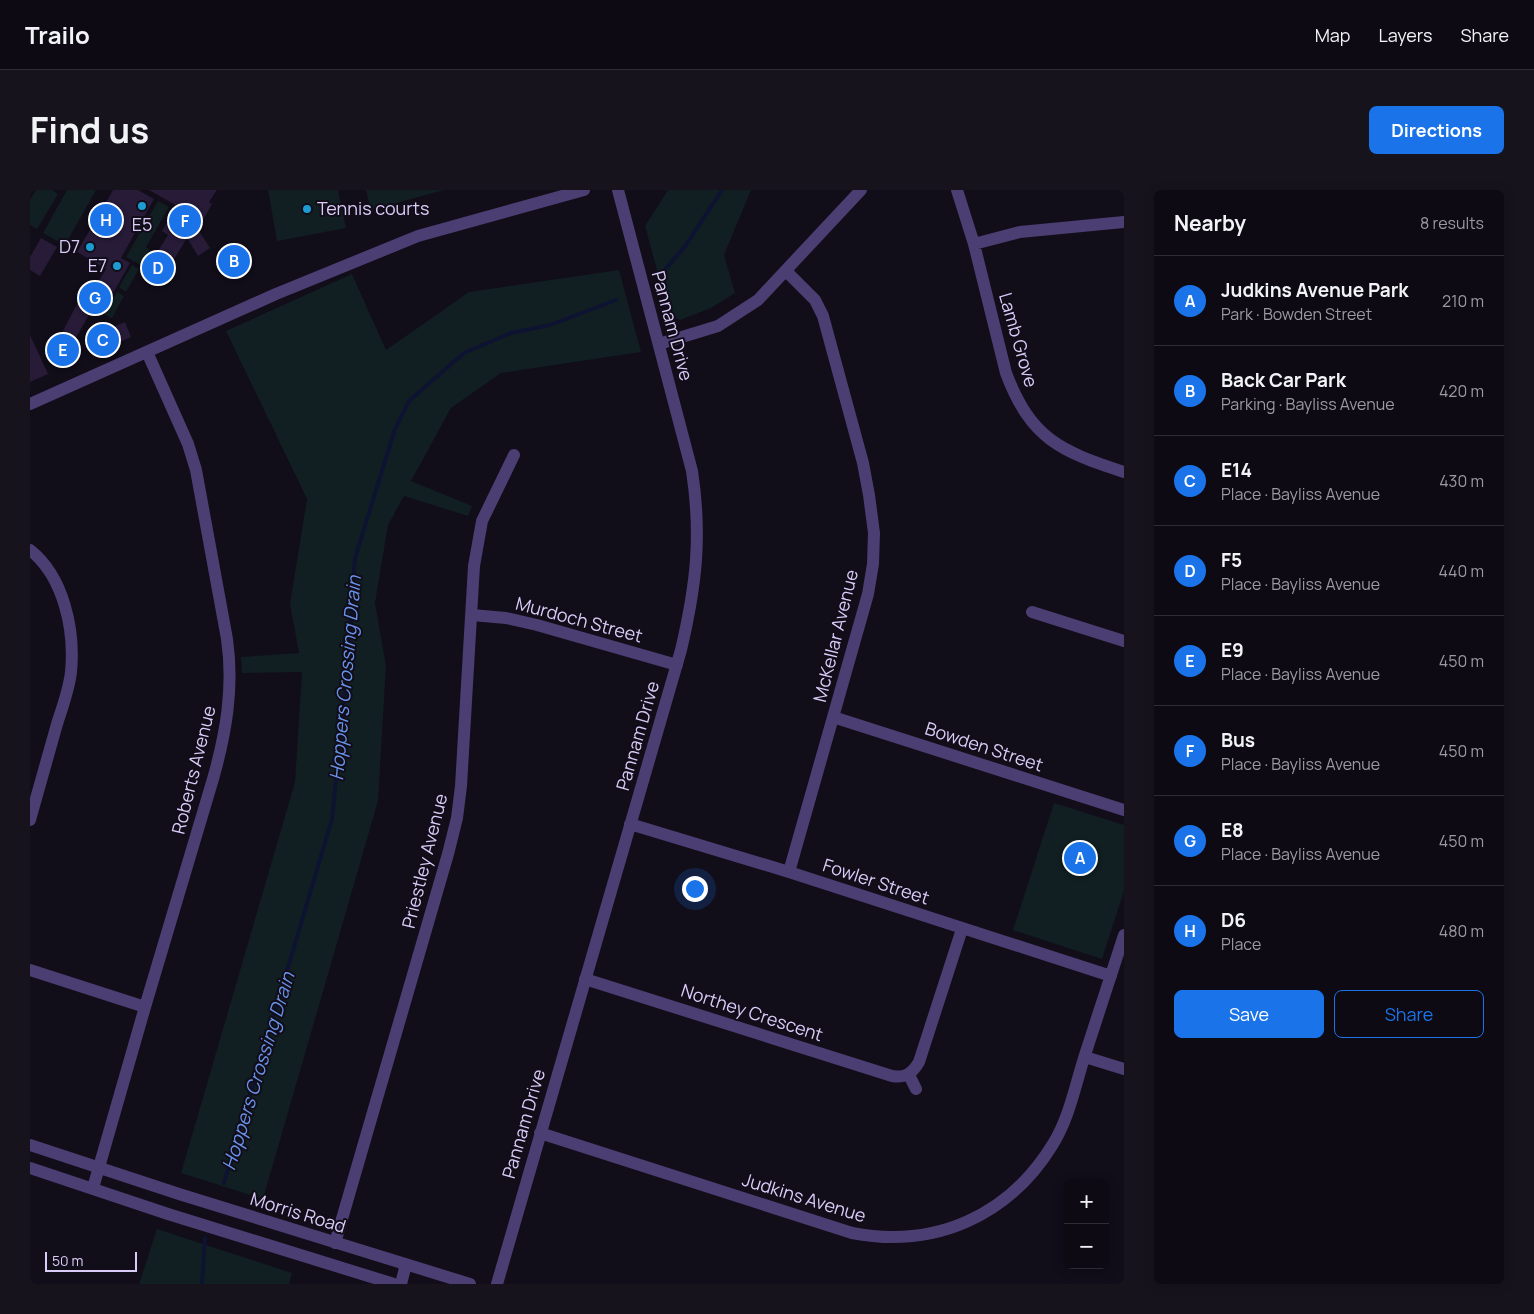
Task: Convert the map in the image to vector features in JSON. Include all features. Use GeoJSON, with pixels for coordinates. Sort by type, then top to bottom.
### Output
{"type":"FeatureCollection","features":[{"type":"Feature","properties":{"kind":"street"},"geometry":{"type":"LineString","coordinates":[[30,404],[329,271],[418,236],[584,190]]}},
{"type":"Feature","properties":{"kind":"street","name":"Pannam Drive"},"geometry":{"type":"LineString","coordinates":[[497,1284],[677,665],[692,605],[698,552],[697,504],[687,448],[618,190]]}},
{"type":"Feature","properties":{"kind":"street"},"geometry":{"type":"LineString","coordinates":[[659,344],[718,326],[758,300],[861,190]]}},
{"type":"Feature","properties":{"kind":"street","name":"Lamb Grove"},"geometry":{"type":"LineString","coordinates":[[957,190],[974,244],[1006,373],[1026,415],[1039,431],[1062,448],[1093,462],[1124,472]]}},
{"type":"Feature","properties":{"kind":"street"},"geometry":{"type":"LineString","coordinates":[[974,244],[1020,232],[1124,222]]}},
{"type":"Feature","properties":{"kind":"street","name":"McKellar Avenue"},"geometry":{"type":"LineString","coordinates":[[786,271],[815,300],[823,316],[863,463],[874,532],[873,564],[868,594],[788,872]]}},
{"type":"Feature","properties":{"kind":"street","name":"Roberts Avenue"},"geometry":{"type":"LineString","coordinates":[[93,1188],[223,744],[229,705],[230,656],[196,470],[188,444],[147,352]]}},
{"type":"Feature","properties":{"kind":"street","name":"Priestley Avenue"},"geometry":{"type":"LineString","coordinates":[[335,1242],[457,818],[462,786],[474,566],[482,521],[514,455]]}},
{"type":"Feature","properties":{"kind":"street"},"geometry":{"type":"LineString","coordinates":[[30,550],[40,558],[58,587],[69,624],[71,647],[71,673],[30,820]]}},
{"type":"Feature","properties":{"kind":"street"},"geometry":{"type":"LineString","coordinates":[[1032,612],[1124,641]]}},
{"type":"Feature","properties":{"kind":"street","name":"Murdoch Street"},"geometry":{"type":"LineString","coordinates":[[472,615],[506,618],[537,624],[677,665]]}},
{"type":"Feature","properties":{"kind":"street","name":"Bowden Street"},"geometry":{"type":"LineString","coordinates":[[833,717],[1124,810]]}},
{"type":"Feature","properties":{"kind":"street","name":"Fowler Street"},"geometry":{"type":"LineString","coordinates":[[630,824],[788,872],[1111,976]]}},
{"type":"Feature","properties":{"kind":"street"},"geometry":{"type":"LineString","coordinates":[[916,1089],[908,1075],[915,1070],[919,1062],[962,929]]}},
{"type":"Feature","properties":{"kind":"street","name":"Judkins Avenue"},"geometry":{"type":"LineString","coordinates":[[540,1133],[852,1232],[884,1237],[930,1234],[955,1228],[979,1216],[1022,1185],[1038,1167],[1054,1142],[1067,1114],[1124,935]]}},
{"type":"Feature","properties":{"kind":"street"},"geometry":{"type":"LineString","coordinates":[[30,970],[145,1007]]}},
{"type":"Feature","properties":{"kind":"street","name":"Northey Crescent"},"geometry":{"type":"LineString","coordinates":[[585,979],[892,1076],[908,1075]]}},
{"type":"Feature","properties":{"kind":"street"},"geometry":{"type":"LineString","coordinates":[[1085,1057],[1124,1069]]}},
{"type":"Feature","properties":{"kind":"street","name":"Morris Road"},"geometry":{"type":"LineString","coordinates":[[30,1145],[179,1194],[470,1284]]}},
{"type":"Feature","properties":{"kind":"street"},"geometry":{"type":"LineString","coordinates":[[30,1168],[168,1214],[394,1284]]}},
{"type":"Feature","properties":{"kind":"street"},"geometry":{"type":"LineString","coordinates":[[401,1284],[406,1264]]}},
{"type":"Feature","properties":{"kind":"shaded area"},"geometry":{"type":"Polygon","coordinates":[[[36,190],[52,190],[58,194],[37,229],[30,225],[30,200],[36,190]]]}},
{"type":"Feature","properties":{"kind":"shaded area"},"geometry":{"type":"Polygon","coordinates":[[[67,190],[96,190],[65,245],[43,233],[67,190]]]}},
{"type":"Feature","properties":{"kind":"shaded area","name":"Tennis courts"},"geometry":{"type":"Polygon","coordinates":[[[268,190],[338,190],[346,228],[277,241],[268,190]]]}},
{"type":"Feature","properties":{"kind":"shaded area"},"geometry":{"type":"Polygon","coordinates":[[[366,190],[444,190],[371,210],[366,190]]]}},
{"type":"Feature","properties":{"kind":"shaded area"},"geometry":{"type":"Polygon","coordinates":[[[668,190],[751,190],[724,255],[735,293],[711,308],[680,320],[669,314],[645,226],[668,190]]]}},
{"type":"Feature","properties":{"kind":"shaded area"},"geometry":{"type":"Polygon","coordinates":[[[158,201],[169,207],[146,247],[150,250],[141,265],[126,257],[158,201]]]}},
{"type":"Feature","properties":{"kind":"shaded area"},"geometry":{"type":"Polygon","coordinates":[[[132,265],[139,269],[126,292],[119,287],[132,265]]]}},
{"type":"Feature","properties":{"kind":"shaded area"},"geometry":{"type":"Polygon","coordinates":[[[619,270],[641,352],[501,373],[451,408],[411,481],[472,506],[468,516],[404,496],[388,525],[375,603],[386,666],[378,801],[263,1199],[181,1173],[295,782],[302,672],[242,673],[241,657],[299,653],[290,604],[307,499],[226,331],[352,274],[386,350],[469,292],[619,270]]]}},
{"type":"Feature","properties":{"kind":"shaded area"},"geometry":{"type":"Polygon","coordinates":[[[117,292],[124,296],[112,318],[104,314],[117,292]]]}},
{"type":"Feature","properties":{"kind":"shaded area"},"geometry":{"type":"Polygon","coordinates":[[[1054,803],[1124,825],[1124,891],[1102,959],[1013,930],[1054,803]]]}},
{"type":"Feature","properties":{"kind":"shaded area"},"geometry":{"type":"Polygon","coordinates":[[[157,1229],[292,1273],[289,1284],[139,1284],[157,1229]]]}},
{"type":"Feature","properties":{"kind":"building"},"geometry":{"type":"Polygon","coordinates":[[[113,190],[138,190],[154,199],[121,258],[130,263],[102,313],[93,308],[71,346],[78,343],[65,365],[49,357],[83,293],[89,297],[106,269],[77,252],[113,190]]]}},
{"type":"Feature","properties":{"kind":"building"},"geometry":{"type":"Polygon","coordinates":[[[149,190],[217,190],[209,202],[212,204],[198,229],[210,248],[198,256],[187,238],[162,279],[147,269],[168,235],[162,231],[177,206],[149,190]]]}},
{"type":"Feature","properties":{"kind":"building"},"geometry":{"type":"Polygon","coordinates":[[[41,238],[57,247],[40,276],[30,270],[30,257],[41,238]]]}},
{"type":"Feature","properties":{"kind":"building"},"geometry":{"type":"Polygon","coordinates":[[[125,322],[131,337],[100,351],[94,335],[125,322]]]}},
{"type":"Feature","properties":{"kind":"building"},"geometry":{"type":"Polygon","coordinates":[[[30,335],[48,374],[30,382],[30,335]]]}},
{"type":"Feature","properties":{"kind":"waterway","name":"Hoppers Crossing Drain"},"geometry":{"type":"LineString","coordinates":[[663,272],[686,245],[722,190]]}},
{"type":"Feature","properties":{"kind":"waterway","name":"Hoppers Crossing Drain"},"geometry":{"type":"LineString","coordinates":[[224,1183],[332,819],[349,652],[355,558],[395,429],[409,401],[464,353],[511,333],[550,325],[616,300]]}},
{"type":"Feature","properties":{"kind":"waterway","name":"Hoppers Crossing Drain"},"geometry":{"type":"LineString","coordinates":[[202,1284],[205,1238]]}},
{"type":"Feature","properties":{"kind":"place","name":"E5"},"geometry":{"type":"Point","coordinates":[142,206]}},
{"type":"Feature","properties":{"kind":"place","name":"Tennis courts"},"geometry":{"type":"Point","coordinates":[307,209]}},
{"type":"Feature","properties":{"kind":"place","name":"D6"},"geometry":{"type":"Point","coordinates":[106,220]}},
{"type":"Feature","properties":{"kind":"place","name":"Bus"},"geometry":{"type":"Point","coordinates":[185,221]}},
{"type":"Feature","properties":{"kind":"place","name":"D7"},"geometry":{"type":"Point","coordinates":[90,247]}},
{"type":"Feature","properties":{"kind":"place","name":"Back Car Park"},"geometry":{"type":"Point","coordinates":[234,261]}},
{"type":"Feature","properties":{"kind":"place","name":"E7"},"geometry":{"type":"Point","coordinates":[117,266]}},
{"type":"Feature","properties":{"kind":"place","name":"F5"},"geometry":{"type":"Point","coordinates":[158,268]}},
{"type":"Feature","properties":{"kind":"place","name":"E8"},"geometry":{"type":"Point","coordinates":[95,298]}},
{"type":"Feature","properties":{"kind":"place","name":"E14"},"geometry":{"type":"Point","coordinates":[103,340]}},
{"type":"Feature","properties":{"kind":"place","name":"E9"},"geometry":{"type":"Point","coordinates":[63,350]}},
{"type":"Feature","properties":{"kind":"place","name":"Judkins Avenue Park"},"geometry":{"type":"Point","coordinates":[1080,858]}}]}
